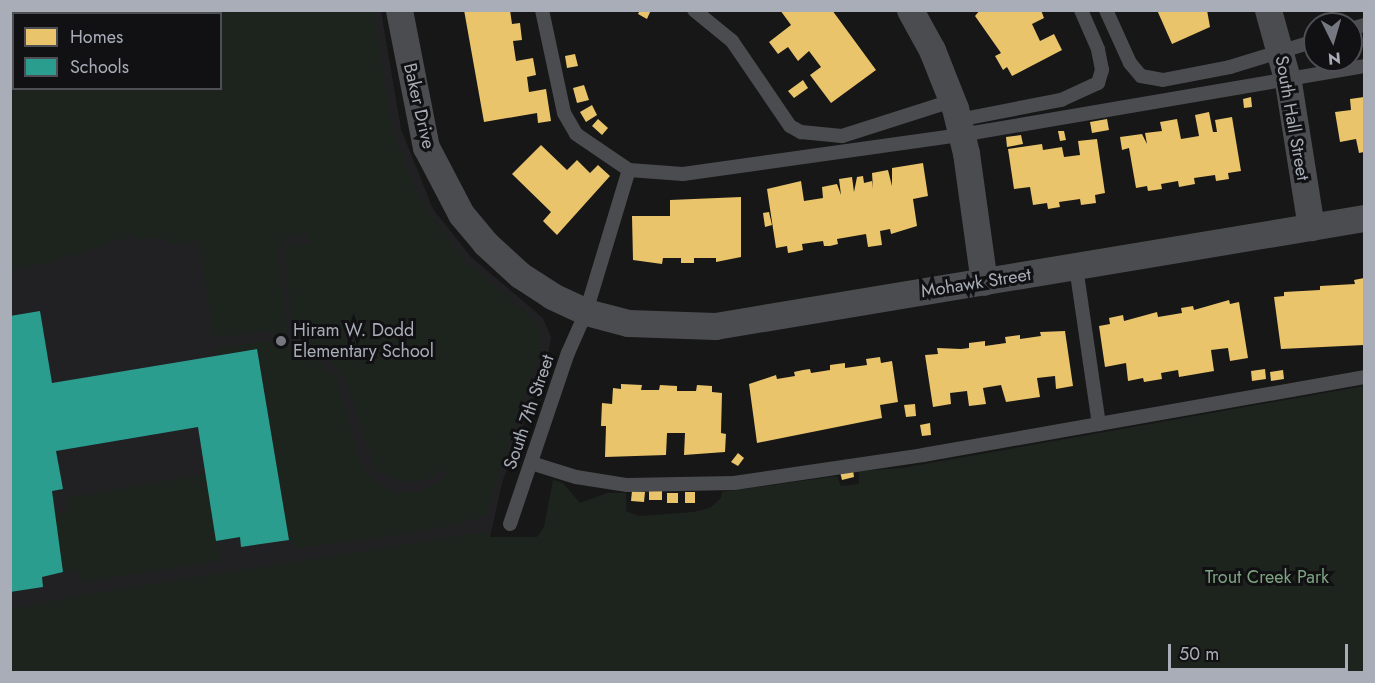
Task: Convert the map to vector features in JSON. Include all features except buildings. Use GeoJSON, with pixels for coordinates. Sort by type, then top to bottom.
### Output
{"type":"FeatureCollection","features":[{"type":"Feature","properties":{"kind":"street","name":"Baker Drive"},"geometry":{"type":"LineString","coordinates":[[399,10],[426,147],[461,214],[485,243],[520,275],[586,312]]}},
{"type":"Feature","properties":{"kind":"street"},"geometry":{"type":"LineString","coordinates":[[910,10],[932,50],[957,119],[984,282]]}},
{"type":"Feature","properties":{"kind":"street","name":"South Hall Street"},"geometry":{"type":"LineString","coordinates":[[1268,10],[1288,82],[1311,227]]}},
{"type":"Feature","properties":{"kind":"street","name":"Mohawk Street"},"geometry":{"type":"LineString","coordinates":[[586,312],[650,325],[715,326],[1365,218]]}},
{"type":"Feature","properties":{"kind":"lane"},"geometry":{"type":"LineString","coordinates":[[542,10],[564,113],[576,134],[628,170],[683,174],[1061,100],[1098,83],[1102,70],[1098,49],[1081,10]]}},
{"type":"Feature","properties":{"kind":"lane"},"geometry":{"type":"LineString","coordinates":[[694,10],[732,41],[790,126],[801,132],[842,136],[957,119],[1288,82],[1365,66]]}},
{"type":"Feature","properties":{"kind":"lane"},"geometry":{"type":"LineString","coordinates":[[1106,10],[1130,63],[1141,76],[1162,80],[1280,53],[1303,45]]}},
{"type":"Feature","properties":{"kind":"lane","name":"South 7th Street"},"geometry":{"type":"LineString","coordinates":[[510,524],[586,312],[628,170]]}},
{"type":"Feature","properties":{"kind":"lane"},"geometry":{"type":"LineString","coordinates":[[1076,267],[1099,424]]}},
{"type":"Feature","properties":{"kind":"lane"},"geometry":{"type":"LineString","coordinates":[[531,463],[608,483],[697,486],[924,455],[1365,376]]}},
{"type":"Feature","properties":{"kind":"shaded area","name":"Hiram W. Dodd Elementary School"},"geometry":{"type":"Polygon","coordinates":[[[10,11],[381,11],[401,129],[433,209],[471,257],[543,318],[551,337],[548,356],[502,483],[483,569],[11,669],[10,11]]]}},
{"type":"Feature","properties":{"kind":"green space"},"geometry":{"type":"Polygon","coordinates":[[[11,11],[373,11],[392,130],[418,197],[462,258],[535,321],[540,331],[541,347],[485,515],[459,524],[367,540],[297,548],[289,540],[258,349],[217,355],[216,347],[273,341],[312,357],[337,379],[360,463],[367,474],[384,488],[396,492],[420,491],[447,476],[442,470],[424,480],[403,482],[376,470],[344,376],[324,355],[292,335],[285,250],[292,244],[309,244],[307,233],[285,237],[277,253],[288,334],[261,331],[214,338],[199,241],[176,244],[158,237],[139,240],[135,235],[48,263],[11,270],[11,11]]]}},
{"type":"Feature","properties":{"kind":"green space","name":"Trout Creek Park"},"geometry":{"type":"Polygon","coordinates":[[[1364,386],[1364,672],[11,672],[11,609],[86,594],[491,531],[490,537],[537,537],[544,527],[553,480],[563,483],[580,503],[607,493],[626,493],[626,511],[639,516],[693,512],[710,508],[721,498],[722,492],[837,476],[841,486],[859,484],[859,471],[902,468],[1364,386]]]}},
{"type":"Feature","properties":{"kind":"green space"},"geometry":{"type":"Polygon","coordinates":[[[206,474],[220,561],[79,583],[77,570],[63,572],[55,517],[67,509],[66,498],[206,474]]]}},
{"type":"Feature","properties":{"kind":"place","name":"Hiram W. Dodd Elementary School"},"geometry":{"type":"Point","coordinates":[281,341]}}]}
